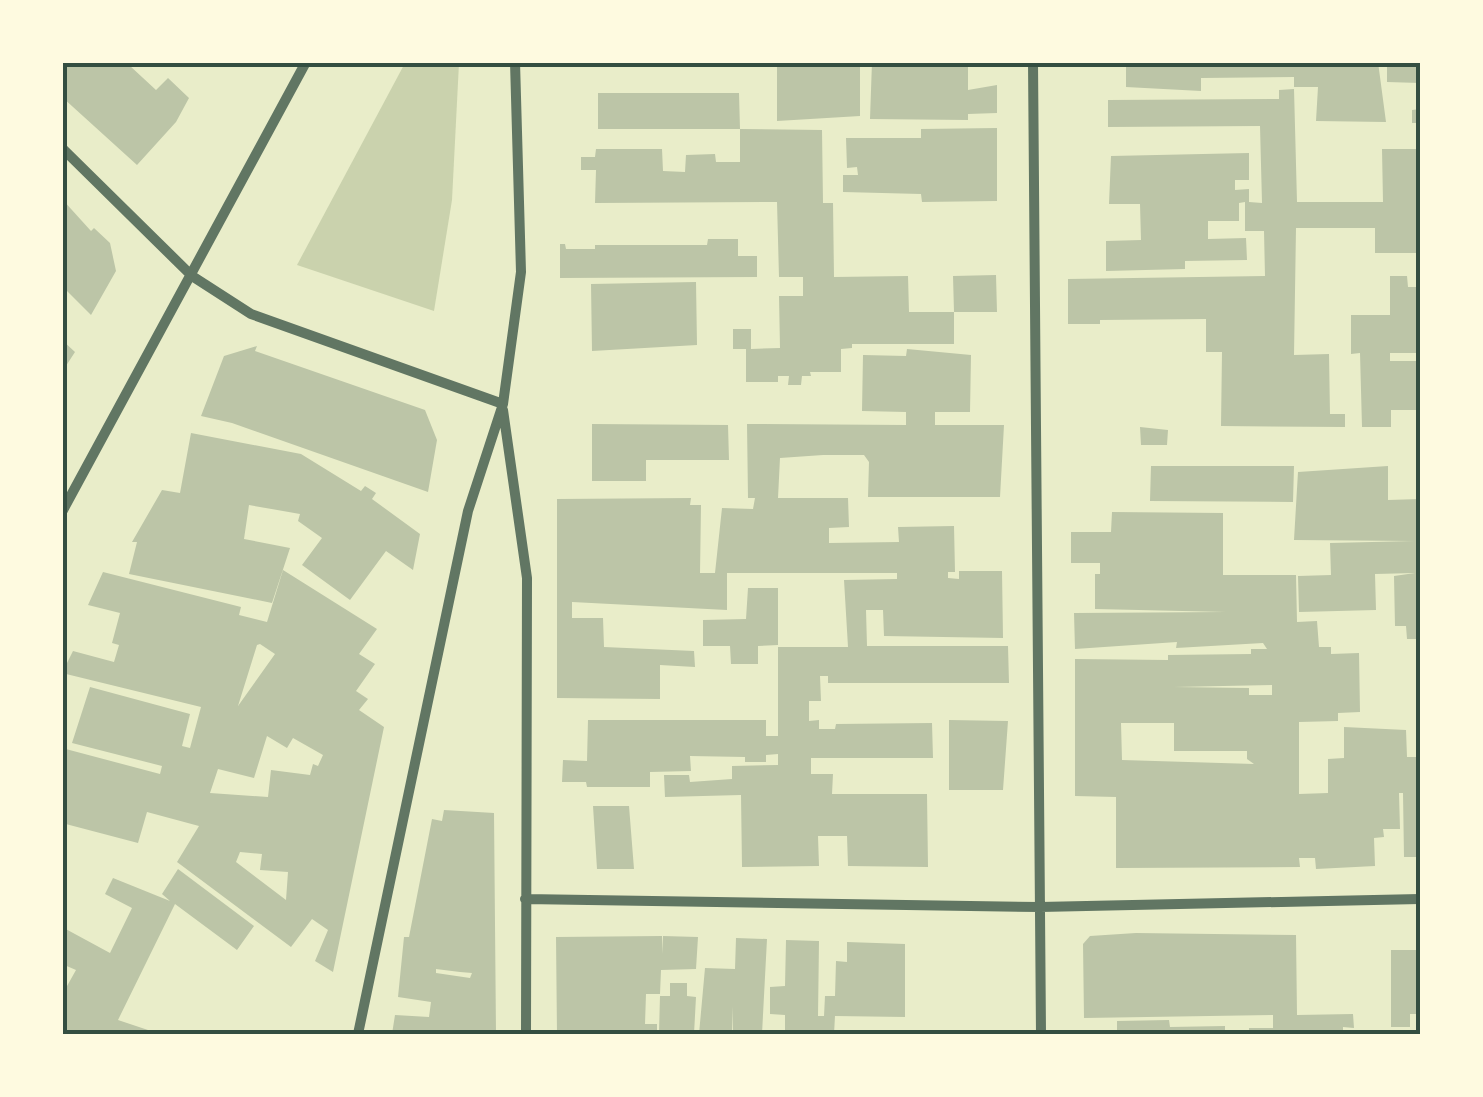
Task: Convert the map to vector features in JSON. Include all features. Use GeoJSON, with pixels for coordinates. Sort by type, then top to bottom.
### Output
{"type":"FeatureCollection","features":[{"type":"Feature","properties":{"kind":"street"},"geometry":{"type":"LineString","coordinates":[[62,512],[306,62]]}},
{"type":"Feature","properties":{"kind":"street"},"geometry":{"type":"LineString","coordinates":[[358,1034],[468,511],[502,404],[520,272],[515,62]]}},
{"type":"Feature","properties":{"kind":"street"},"geometry":{"type":"LineString","coordinates":[[1034,62],[1041,1034]]}},
{"type":"Feature","properties":{"kind":"street"},"geometry":{"type":"LineString","coordinates":[[62,148],[192,276],[252,314],[502,404]]}},
{"type":"Feature","properties":{"kind":"street"},"geometry":{"type":"LineString","coordinates":[[502,404],[526,578],[526,1034]]}},
{"type":"Feature","properties":{"kind":"street"},"geometry":{"type":"LineString","coordinates":[[525,898],[1040,907],[1420,900]]}},
{"type":"Feature","properties":{"kind":"green space"},"geometry":{"type":"Polygon","coordinates":[[[405,63],[459,63],[452,200],[434,311],[297,265],[405,63]]]}},
{"type":"Feature","properties":{"kind":"building"},"geometry":{"type":"Polygon","coordinates":[[[62,62],[132,62],[129,65],[156,90],[168,78],[189,98],[176,122],[137,165],[62,97],[62,62]]]}},
{"type":"Feature","properties":{"kind":"building"},"geometry":{"type":"Polygon","coordinates":[[[777,62],[860,62],[860,116],[777,121],[777,62]]]}},
{"type":"Feature","properties":{"kind":"building"},"geometry":{"type":"Polygon","coordinates":[[[872,62],[968,62],[968,90],[997,85],[997,113],[968,114],[968,120],[870,119],[872,62]]]}},
{"type":"Feature","properties":{"kind":"building"},"geometry":{"type":"Polygon","coordinates":[[[1126,62],[1378,62],[1386,122],[1316,121],[1318,87],[1294,87],[1294,77],[1201,78],[1201,91],[1126,87],[1126,62]]]}},
{"type":"Feature","properties":{"kind":"building"},"geometry":{"type":"Polygon","coordinates":[[[1387,62],[1420,62],[1420,83],[1387,82],[1387,62]]]}},
{"type":"Feature","properties":{"kind":"building"},"geometry":{"type":"Polygon","coordinates":[[[1294,89],[1297,202],[1383,202],[1382,149],[1420,149],[1420,253],[1375,253],[1375,228],[1296,228],[1294,355],[1329,354],[1330,414],[1345,414],[1345,427],[1221,426],[1222,352],[1206,352],[1206,319],[1068,324],[1068,279],[1265,276],[1264,231],[1245,231],[1245,202],[1239,203],[1239,221],[1208,221],[1208,239],[1246,238],[1247,260],[1185,261],[1185,269],[1106,271],[1106,241],[1141,240],[1140,204],[1109,204],[1111,156],[1249,153],[1249,180],[1235,180],[1235,190],[1249,189],[1249,202],[1262,203],[1260,126],[1108,127],[1108,100],[1279,99],[1279,90],[1294,89]]]}},
{"type":"Feature","properties":{"kind":"building"},"geometry":{"type":"Polygon","coordinates":[[[598,93],[739,93],[740,129],[598,129],[598,93]]]}},
{"type":"Feature","properties":{"kind":"building"},"geometry":{"type":"Polygon","coordinates":[[[1420,109],[1420,123],[1412,123],[1412,110],[1420,109]]]}},
{"type":"Feature","properties":{"kind":"building"},"geometry":{"type":"Polygon","coordinates":[[[997,128],[997,201],[922,202],[921,194],[843,192],[843,175],[858,175],[857,167],[847,168],[846,138],[921,138],[921,129],[997,128]]]}},
{"type":"Feature","properties":{"kind":"building"},"geometry":{"type":"Polygon","coordinates":[[[740,129],[822,130],[823,203],[833,203],[834,277],[908,276],[909,312],[954,312],[954,344],[852,344],[852,348],[841,349],[841,372],[810,372],[811,376],[802,376],[801,385],[788,385],[789,376],[778,376],[778,382],[746,382],[746,349],[733,349],[733,329],[751,329],[751,349],[780,348],[779,296],[803,296],[803,277],[779,277],[777,202],[595,203],[596,170],[581,170],[581,157],[595,157],[596,149],[662,149],[663,171],[685,172],[686,155],[715,154],[716,162],[740,162],[740,129]]]}},
{"type":"Feature","properties":{"kind":"building"},"geometry":{"type":"Polygon","coordinates":[[[62,199],[91,231],[94,228],[110,243],[116,271],[91,315],[62,286],[62,199]]]}},
{"type":"Feature","properties":{"kind":"building"},"geometry":{"type":"Polygon","coordinates":[[[708,239],[738,239],[738,256],[757,256],[757,277],[560,278],[560,244],[565,244],[566,249],[595,249],[595,245],[707,245],[708,239]]]}},
{"type":"Feature","properties":{"kind":"building"},"geometry":{"type":"Polygon","coordinates":[[[996,275],[997,312],[954,312],[953,276],[996,275]]]}},
{"type":"Feature","properties":{"kind":"building"},"geometry":{"type":"Polygon","coordinates":[[[1390,276],[1407,276],[1408,287],[1420,287],[1420,353],[1390,353],[1390,361],[1420,361],[1420,410],[1391,410],[1391,427],[1362,427],[1360,353],[1351,354],[1351,315],[1390,315],[1390,276]]]}},
{"type":"Feature","properties":{"kind":"building"},"geometry":{"type":"Polygon","coordinates":[[[696,282],[697,345],[592,351],[591,284],[696,282]]]}},
{"type":"Feature","properties":{"kind":"building"},"geometry":{"type":"Polygon","coordinates":[[[62,340],[75,352],[62,372],[62,340]]]}},
{"type":"Feature","properties":{"kind":"building"},"geometry":{"type":"Polygon","coordinates":[[[257,346],[255,351],[425,410],[437,440],[428,492],[232,423],[201,416],[224,356],[257,346]]]}},
{"type":"Feature","properties":{"kind":"building"},"geometry":{"type":"Polygon","coordinates":[[[907,349],[971,355],[970,412],[935,412],[935,425],[1004,425],[1000,497],[868,497],[869,462],[864,455],[823,455],[780,458],[778,498],[848,498],[849,527],[829,528],[829,543],[899,542],[898,527],[954,526],[955,572],[948,572],[948,578],[959,579],[959,571],[1002,571],[1003,638],[884,636],[883,610],[866,610],[867,646],[1008,646],[1009,683],[828,683],[828,676],[820,676],[821,701],[809,701],[809,721],[819,720],[819,729],[835,729],[836,724],[932,723],[933,758],[811,758],[811,774],[833,774],[832,794],[927,794],[928,867],[848,866],[847,836],[818,836],[819,866],[742,867],[741,795],[665,797],[664,775],[689,775],[690,782],[732,779],[732,766],[778,765],[778,754],[766,755],[766,762],[745,762],[745,757],[690,756],[691,771],[650,772],[650,787],[587,787],[586,782],[562,782],[563,760],[587,761],[588,720],[766,720],[766,736],[778,736],[778,647],[848,647],[844,580],[897,579],[897,573],[727,573],[727,610],[572,602],[572,618],[603,618],[604,647],[694,651],[695,667],[660,665],[660,699],[557,698],[557,499],[691,498],[690,505],[701,505],[700,573],[715,573],[722,508],[753,509],[755,498],[748,498],[747,424],[906,425],[906,412],[862,411],[863,355],[906,356],[907,349]]]}},
{"type":"Feature","properties":{"kind":"building"},"geometry":{"type":"Polygon","coordinates":[[[592,424],[728,425],[729,460],[646,460],[646,481],[592,481],[592,424]]]}},
{"type":"Feature","properties":{"kind":"building"},"geometry":{"type":"Polygon","coordinates":[[[1140,427],[1168,430],[1167,445],[1141,445],[1140,427]]]}},
{"type":"Feature","properties":{"kind":"building"},"geometry":{"type":"Polygon","coordinates":[[[191,433],[301,454],[361,491],[365,486],[376,493],[372,499],[420,534],[413,570],[386,551],[350,600],[302,565],[322,538],[298,521],[300,514],[249,505],[244,539],[290,548],[272,603],[129,574],[137,542],[132,542],[162,490],[180,493],[191,433]]]}},
{"type":"Feature","properties":{"kind":"building"},"geometry":{"type":"Polygon","coordinates":[[[1151,466],[1294,466],[1293,502],[1150,501],[1151,466]]]}},
{"type":"Feature","properties":{"kind":"building"},"geometry":{"type":"Polygon","coordinates":[[[1388,466],[1388,500],[1420,499],[1420,639],[1407,639],[1406,626],[1395,626],[1394,576],[1415,573],[1375,574],[1376,610],[1299,612],[1298,576],[1331,575],[1330,543],[1414,541],[1294,540],[1298,472],[1388,466]]]}},
{"type":"Feature","properties":{"kind":"building"},"geometry":{"type":"Polygon","coordinates":[[[1112,512],[1223,513],[1223,575],[1296,575],[1297,622],[1317,621],[1319,647],[1331,647],[1331,654],[1359,653],[1360,712],[1338,713],[1338,721],[1299,722],[1299,794],[1328,793],[1328,759],[1344,758],[1344,727],[1406,730],[1407,757],[1420,757],[1420,857],[1404,857],[1403,793],[1399,793],[1400,829],[1383,829],[1384,837],[1374,838],[1375,866],[1316,869],[1315,858],[1299,858],[1300,867],[1116,868],[1116,797],[1075,796],[1075,659],[1168,660],[1168,655],[1251,654],[1251,649],[1267,649],[1263,643],[1176,648],[1177,642],[1075,649],[1074,613],[1226,612],[1095,609],[1095,574],[1100,574],[1100,563],[1071,563],[1071,532],[1111,532],[1112,512]],[[1272,685],[1174,687],[1249,688],[1249,695],[1272,695],[1272,685]],[[1121,723],[1122,760],[1254,764],[1247,759],[1247,751],[1174,751],[1174,723],[1121,723]]]}},
{"type":"Feature","properties":{"kind":"building"},"geometry":{"type":"Polygon","coordinates":[[[283,570],[377,629],[359,654],[375,664],[356,691],[368,699],[359,710],[384,727],[333,972],[315,961],[328,930],[312,919],[291,947],[177,862],[199,826],[147,812],[138,843],[62,823],[62,748],[160,774],[162,766],[72,743],[90,687],[190,714],[182,746],[190,748],[201,707],[62,673],[73,651],[114,662],[119,645],[112,643],[120,613],[88,605],[103,572],[241,607],[239,615],[267,622],[283,570]],[[257,645],[238,706],[275,654],[257,645]],[[267,736],[254,778],[218,769],[210,793],[268,797],[271,770],[310,775],[313,764],[318,766],[323,755],[293,738],[287,748],[267,736]],[[240,852],[236,862],[286,900],[288,872],[260,870],[262,854],[240,852]]]}},
{"type":"Feature","properties":{"kind":"building"},"geometry":{"type":"Polygon","coordinates":[[[748,588],[778,588],[778,645],[758,646],[758,664],[731,664],[730,646],[703,646],[703,620],[746,619],[748,588]]]}},
{"type":"Feature","properties":{"kind":"building"},"geometry":{"type":"Polygon","coordinates":[[[949,720],[1008,721],[1003,790],[949,790],[949,720]]]}},
{"type":"Feature","properties":{"kind":"building"},"geometry":{"type":"Polygon","coordinates":[[[593,806],[629,806],[634,869],[597,869],[593,806]]]}},
{"type":"Feature","properties":{"kind":"building"},"geometry":{"type":"Polygon","coordinates":[[[444,810],[494,813],[496,1034],[392,1034],[395,1015],[429,1017],[431,1002],[398,997],[404,937],[409,937],[432,819],[442,821],[444,810]],[[436,969],[436,973],[470,978],[472,973],[436,969]]]}},
{"type":"Feature","properties":{"kind":"building"},"geometry":{"type":"Polygon","coordinates":[[[178,869],[254,926],[237,950],[175,904],[118,1020],[160,1034],[62,1034],[62,995],[76,970],[62,964],[62,927],[110,953],[132,908],[105,894],[113,878],[170,901],[162,894],[178,869]]]}},
{"type":"Feature","properties":{"kind":"building"},"geometry":{"type":"Polygon","coordinates":[[[1296,935],[1297,1015],[1353,1014],[1354,1028],[1343,1027],[1343,1034],[1249,1034],[1249,1028],[1273,1028],[1273,1015],[1084,1018],[1083,944],[1090,936],[1296,935]]]}},
{"type":"Feature","properties":{"kind":"building"},"geometry":{"type":"Polygon","coordinates":[[[662,936],[662,954],[663,936],[698,937],[696,969],[661,970],[660,994],[646,994],[645,1024],[657,1024],[657,1034],[557,1034],[556,937],[662,936]]]}},
{"type":"Feature","properties":{"kind":"building"},"geometry":{"type":"Polygon","coordinates":[[[736,938],[767,939],[762,1034],[733,1034],[732,1006],[732,1034],[699,1034],[705,968],[735,969],[736,938]]]}},
{"type":"Feature","properties":{"kind":"building"},"geometry":{"type":"Polygon","coordinates":[[[786,940],[819,941],[818,1016],[824,1016],[825,996],[835,996],[836,961],[847,962],[847,942],[905,944],[905,1017],[835,1016],[834,1034],[785,1034],[785,1015],[770,1014],[770,987],[785,986],[786,940]]]}},
{"type":"Feature","properties":{"kind":"building"},"geometry":{"type":"Polygon","coordinates":[[[1391,950],[1420,950],[1420,1014],[1410,1014],[1410,1027],[1391,1027],[1391,950]]]}},
{"type":"Feature","properties":{"kind":"building"},"geometry":{"type":"Polygon","coordinates":[[[670,983],[687,983],[687,996],[696,997],[694,1034],[659,1034],[660,996],[670,996],[670,983]]]}},
{"type":"Feature","properties":{"kind":"building"},"geometry":{"type":"Polygon","coordinates":[[[1169,1020],[1170,1027],[1225,1026],[1225,1034],[1117,1034],[1117,1021],[1169,1020]]]}},
{"type":"Feature","properties":{"kind":"building"},"geometry":{"type":"Polygon","coordinates":[[[941,1031],[941,1034],[905,1034],[941,1031]]]}}]}
